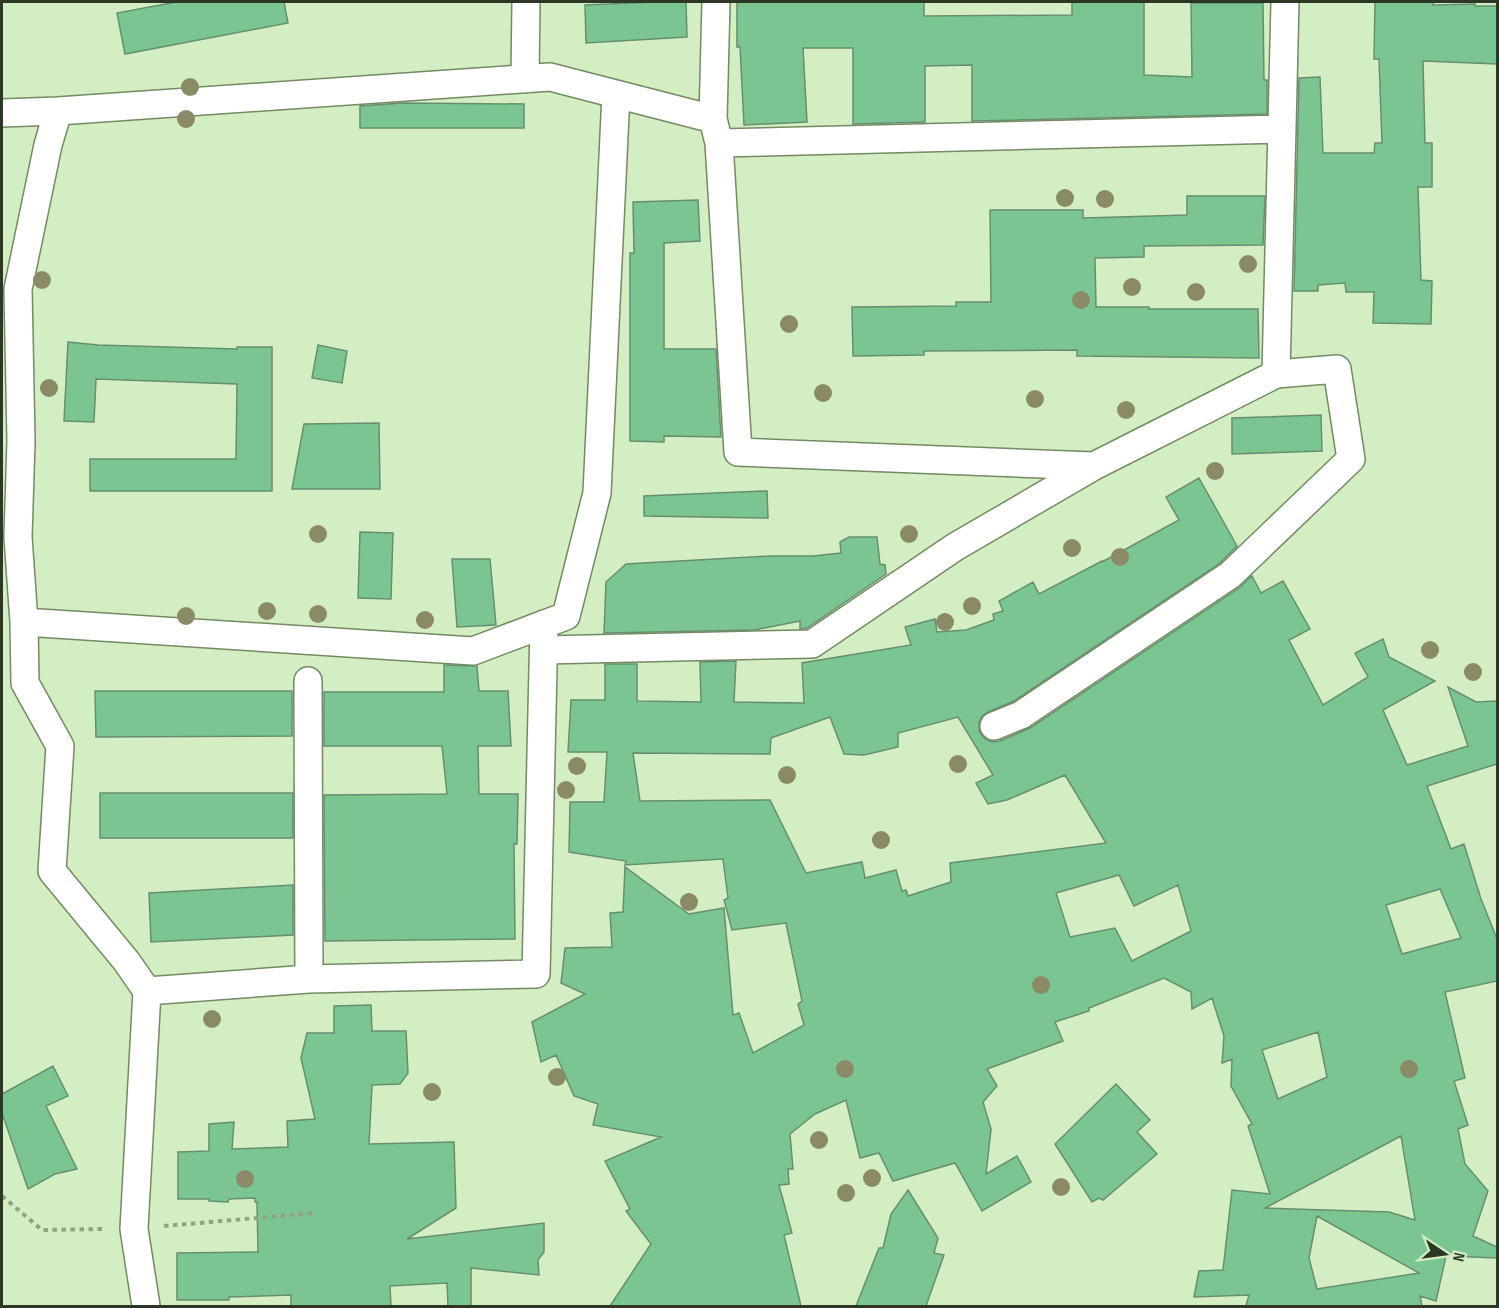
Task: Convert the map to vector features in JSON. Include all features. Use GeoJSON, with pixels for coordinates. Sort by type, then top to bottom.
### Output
{"type":"FeatureCollection","features":[{"type":"Feature","properties":{"kind":"street"},"geometry":{"type":"LineString","coordinates":[[525,79],[526,2]]}},
{"type":"Feature","properties":{"kind":"street"},"geometry":{"type":"LineString","coordinates":[[716,2],[716,131],[738,452],[1094,465]]}},
{"type":"Feature","properties":{"kind":"street"},"geometry":{"type":"LineString","coordinates":[[1276,374],[1285,2]]}},
{"type":"Feature","properties":{"kind":"street"},"geometry":{"type":"LineString","coordinates":[[2,113],[550,77],[616,94],[716,131],[1282,129]]}},
{"type":"Feature","properties":{"kind":"street"},"geometry":{"type":"LineString","coordinates":[[147,991],[309,979],[536,974],[544,637],[566,616],[597,493],[616,94]]}},
{"type":"Feature","properties":{"kind":"street"},"geometry":{"type":"LineString","coordinates":[[58,111],[48,145],[18,289],[21,441],[10,535],[24,622],[13,682],[60,746],[52,872],[127,962],[147,991],[134,1229],[146,1306]]}},
{"type":"Feature","properties":{"kind":"street"},"geometry":{"type":"LineString","coordinates":[[24,622],[473,651],[544,637],[812,644],[955,547],[1094,465],[1276,374],[1337,369],[1351,459],[1230,575],[1021,715],[994,726]]}},
{"type":"Feature","properties":{"kind":"street"},"geometry":{"type":"LineString","coordinates":[[308,681],[309,979]]}},
{"type":"Feature","properties":{"kind":"path"},"geometry":{"type":"LineString","coordinates":[[2,1196],[42,1230],[134,1229],[314,1213]]}},
{"type":"Feature","properties":{"kind":"building"},"geometry":{"type":"Polygon","coordinates":[[[176,2],[284,2],[288,23],[125,54],[117,13],[176,2]]]}},
{"type":"Feature","properties":{"kind":"building"},"geometry":{"type":"Polygon","coordinates":[[[686,2],[687,37],[586,43],[585,5],[686,2]]]}},
{"type":"Feature","properties":{"kind":"building"},"geometry":{"type":"Polygon","coordinates":[[[737,2],[924,2],[924,16],[1072,15],[1072,2],[1144,2],[1144,75],[1192,77],[1191,3],[1263,3],[1267,114],[972,121],[972,65],[925,66],[925,122],[853,124],[853,48],[803,48],[807,122],[744,125],[740,47],[737,47],[737,2]]]}},
{"type":"Feature","properties":{"kind":"building"},"geometry":{"type":"Polygon","coordinates":[[[1375,2],[1433,2],[1433,5],[1497,6],[1497,64],[1423,61],[1425,143],[1432,143],[1432,187],[1418,187],[1421,280],[1432,281],[1431,324],[1373,323],[1374,292],[1346,292],[1345,283],[1318,285],[1318,291],[1294,291],[1299,78],[1320,77],[1323,153],[1374,153],[1375,143],[1382,143],[1379,59],[1374,59],[1375,2]]]}},
{"type":"Feature","properties":{"kind":"building"},"geometry":{"type":"Polygon","coordinates":[[[402,103],[524,104],[524,128],[360,128],[360,106],[402,103]]]}},
{"type":"Feature","properties":{"kind":"building"},"geometry":{"type":"Polygon","coordinates":[[[1187,196],[1265,196],[1263,245],[1144,246],[1144,257],[1095,258],[1096,307],[1258,309],[1259,358],[1077,356],[1077,350],[924,351],[924,355],[853,356],[852,307],[956,306],[956,302],[991,302],[990,210],[1083,210],[1083,218],[1187,215],[1187,196]]]}},
{"type":"Feature","properties":{"kind":"building"},"geometry":{"type":"Polygon","coordinates":[[[698,200],[700,241],[664,243],[664,349],[716,349],[721,437],[664,436],[664,442],[630,441],[630,253],[634,253],[633,202],[698,200]]]}},
{"type":"Feature","properties":{"kind":"building"},"geometry":{"type":"Polygon","coordinates":[[[68,342],[237,349],[237,347],[272,347],[272,491],[90,491],[90,459],[236,459],[237,384],[96,379],[94,422],[64,421],[68,342]]]}},
{"type":"Feature","properties":{"kind":"building"},"geometry":{"type":"Polygon","coordinates":[[[318,345],[347,351],[342,383],[312,378],[318,345]]]}},
{"type":"Feature","properties":{"kind":"building"},"geometry":{"type":"Polygon","coordinates":[[[1321,415],[1322,451],[1232,454],[1232,418],[1321,415]]]}},
{"type":"Feature","properties":{"kind":"building"},"geometry":{"type":"Polygon","coordinates":[[[379,423],[380,489],[292,489],[304,424],[379,423]]]}},
{"type":"Feature","properties":{"kind":"building"},"geometry":{"type":"Polygon","coordinates":[[[1199,478],[1237,546],[1220,563],[1014,701],[982,716],[979,731],[985,739],[992,742],[1000,741],[1030,728],[1239,588],[1252,576],[1261,593],[1283,581],[1310,629],[1289,640],[1323,705],[1368,677],[1355,653],[1383,639],[1389,657],[1435,681],[1383,710],[1407,765],[1468,746],[1448,687],[1476,702],[1497,701],[1497,764],[1427,786],[1451,849],[1464,844],[1481,899],[1497,939],[1497,981],[1445,992],[1465,1078],[1454,1081],[1468,1125],[1458,1129],[1465,1164],[1488,1191],[1473,1236],[1497,1247],[1497,1258],[1446,1256],[1436,1301],[1420,1296],[1422,1306],[1246,1306],[1249,1295],[1194,1297],[1199,1271],[1223,1270],[1232,1190],[1270,1194],[1248,1126],[1252,1124],[1231,1086],[1232,1059],[1222,1063],[1224,1036],[1212,998],[1192,1009],[1191,992],[1164,978],[1089,1008],[1089,1011],[1055,1022],[1063,1041],[987,1069],[997,1086],[983,1102],[991,1129],[986,1174],[1017,1156],[1031,1182],[982,1211],[955,1163],[893,1181],[879,1153],[860,1158],[846,1100],[815,1114],[790,1134],[793,1169],[788,1169],[789,1184],[779,1185],[792,1233],[784,1235],[801,1306],[610,1306],[651,1244],[626,1211],[630,1209],[605,1161],[661,1137],[593,1125],[598,1104],[574,1096],[556,1055],[541,1062],[532,1022],[585,994],[561,983],[565,948],[612,947],[610,913],[623,912],[625,867],[689,914],[724,908],[733,1015],[739,1013],[753,1053],[804,1025],[798,1004],[802,1001],[786,923],[732,930],[724,900],[728,898],[723,859],[625,865],[626,861],[569,852],[570,802],[604,802],[607,752],[568,752],[571,700],[605,700],[605,664],[637,664],[637,701],[701,702],[700,662],[736,661],[734,702],[804,703],[802,663],[911,645],[905,627],[935,619],[937,632],[966,630],[994,620],[993,614],[1003,611],[999,601],[1033,582],[1039,594],[1179,520],[1166,497],[1199,478]],[[830,717],[771,738],[770,754],[633,753],[640,801],[770,800],[806,873],[862,862],[865,878],[896,870],[902,891],[906,890],[908,896],[951,882],[950,863],[1106,843],[1065,775],[1007,800],[988,804],[976,783],[993,775],[958,717],[898,733],[898,747],[864,755],[844,754],[830,717]],[[1119,875],[1056,893],[1070,937],[1115,928],[1132,961],[1191,931],[1178,885],[1134,906],[1119,875]],[[1440,889],[1386,905],[1402,954],[1461,938],[1440,889]],[[1318,1032],[1262,1050],[1278,1099],[1327,1077],[1318,1032]],[[1401,1136],[1265,1208],[1389,1212],[1415,1220],[1401,1136]],[[1317,1216],[1309,1258],[1317,1289],[1419,1273],[1317,1216]]]}},
{"type":"Feature","properties":{"kind":"building"},"geometry":{"type":"Polygon","coordinates":[[[767,491],[768,518],[644,516],[644,496],[767,491]]]}},
{"type":"Feature","properties":{"kind":"building"},"geometry":{"type":"Polygon","coordinates":[[[360,532],[393,533],[391,599],[358,598],[360,532]]]}},
{"type":"Feature","properties":{"kind":"building"},"geometry":{"type":"Polygon","coordinates":[[[849,537],[877,537],[880,564],[885,565],[886,574],[807,628],[800,629],[800,621],[754,630],[604,633],[606,582],[626,564],[841,553],[840,542],[849,537]]]}},
{"type":"Feature","properties":{"kind":"building"},"geometry":{"type":"Polygon","coordinates":[[[452,559],[490,559],[496,625],[457,627],[452,559]]]}},
{"type":"Feature","properties":{"kind":"building"},"geometry":{"type":"Polygon","coordinates":[[[444,665],[477,666],[479,691],[508,691],[511,746],[478,746],[479,794],[518,794],[517,844],[514,844],[515,939],[325,941],[324,795],[447,794],[442,746],[324,746],[324,692],[444,692],[444,665]]]}},
{"type":"Feature","properties":{"kind":"building"},"geometry":{"type":"Polygon","coordinates":[[[95,691],[292,691],[292,736],[96,737],[95,691]]]}},
{"type":"Feature","properties":{"kind":"building"},"geometry":{"type":"Polygon","coordinates":[[[100,793],[293,793],[293,838],[100,838],[100,793]]]}},
{"type":"Feature","properties":{"kind":"building"},"geometry":{"type":"Polygon","coordinates":[[[293,885],[293,935],[151,942],[149,893],[293,885]]]}},
{"type":"Feature","properties":{"kind":"building"},"geometry":{"type":"Polygon","coordinates":[[[371,1005],[372,1031],[406,1031],[408,1073],[400,1084],[372,1085],[369,1144],[454,1142],[456,1208],[407,1239],[544,1223],[544,1252],[538,1260],[539,1275],[471,1268],[471,1306],[448,1306],[447,1283],[390,1286],[391,1306],[291,1306],[291,1295],[229,1297],[229,1300],[177,1300],[177,1253],[258,1252],[255,1198],[229,1199],[228,1202],[209,1201],[209,1199],[178,1199],[178,1152],[209,1151],[209,1124],[234,1122],[232,1149],[288,1147],[287,1121],[315,1119],[301,1058],[307,1033],[334,1033],[334,1006],[371,1005]]]}},
{"type":"Feature","properties":{"kind":"building"},"geometry":{"type":"Polygon","coordinates":[[[53,1066],[68,1096],[46,1106],[77,1169],[55,1174],[28,1189],[2,1113],[2,1094],[53,1066]]]}},
{"type":"Feature","properties":{"kind":"building"},"geometry":{"type":"Polygon","coordinates":[[[1116,1084],[1150,1120],[1137,1132],[1157,1154],[1103,1200],[1099,1198],[1092,1202],[1055,1144],[1116,1084]]]}},
{"type":"Feature","properties":{"kind":"building"},"geometry":{"type":"Polygon","coordinates":[[[908,1190],[938,1238],[934,1253],[944,1255],[926,1306],[856,1306],[879,1248],[883,1248],[891,1214],[908,1190]]]}}]}
